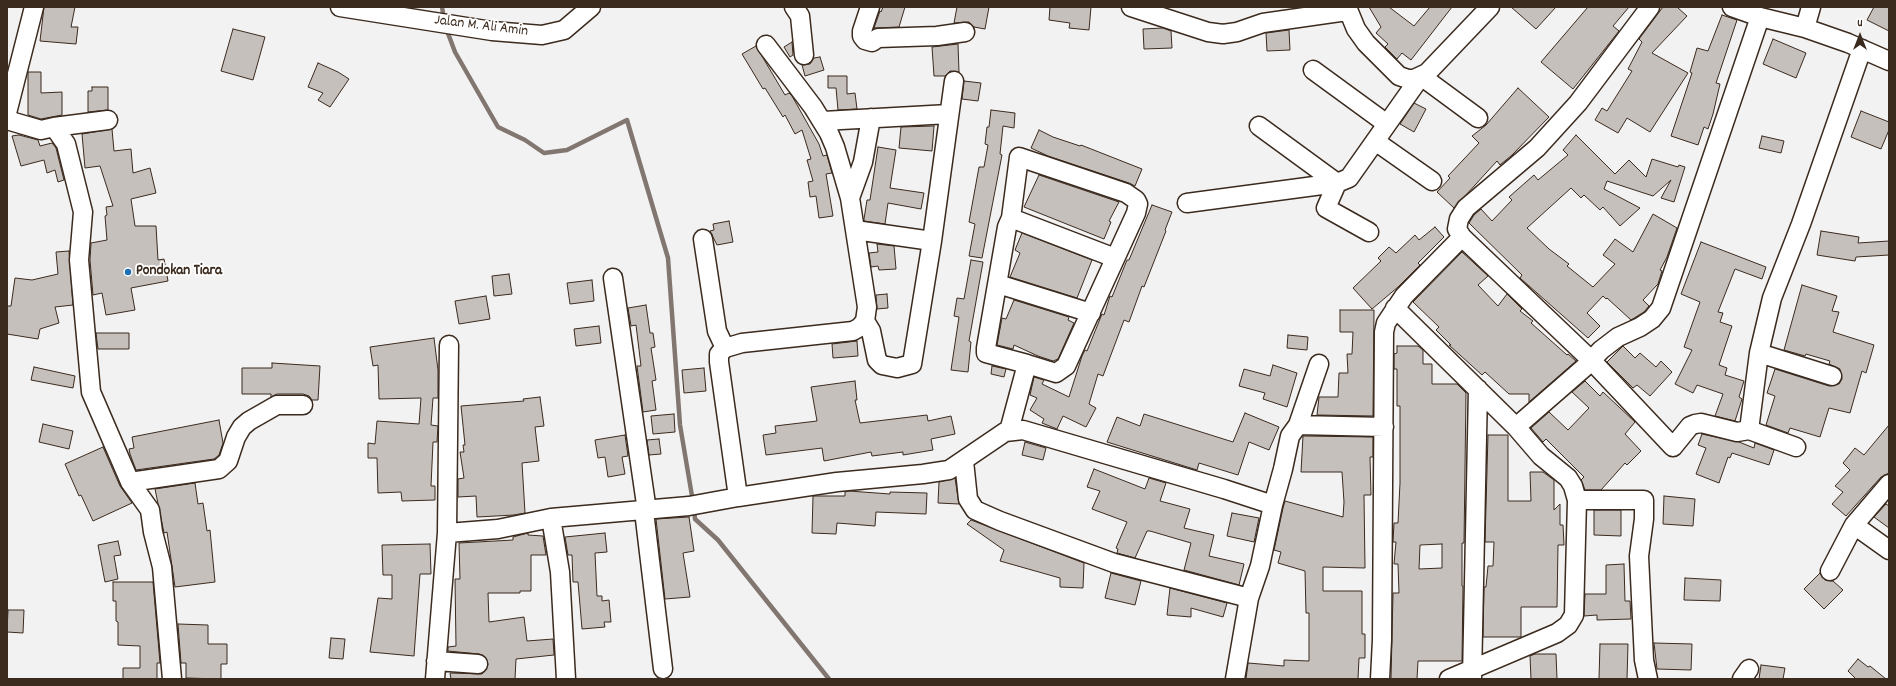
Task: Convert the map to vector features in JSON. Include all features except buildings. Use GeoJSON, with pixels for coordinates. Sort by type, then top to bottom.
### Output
{"type":"FeatureCollection","features":[{"type":"Feature","properties":{"kind":"street"},"geometry":{"type":"LineString","coordinates":[[7,113],[34,7]]}},
{"type":"Feature","properties":{"kind":"street","name":"Jalan M. Ali Amin"},"geometry":{"type":"LineString","coordinates":[[340,7],[492,31],[542,35],[564,30],[591,7]]}},
{"type":"Feature","properties":{"kind":"street"},"geometry":{"type":"LineString","coordinates":[[794,7],[800,16],[804,55]]}},
{"type":"Feature","properties":{"kind":"street"},"geometry":{"type":"LineString","coordinates":[[870,7],[862,31],[862,36],[865,40],[872,42],[878,38],[937,36],[965,32]]}},
{"type":"Feature","properties":{"kind":"street"},"geometry":{"type":"LineString","coordinates":[[1131,7],[1208,32],[1223,34],[1237,32],[1263,23],[1347,9],[1356,29],[1366,43],[1399,76],[1408,79],[1427,73],[1490,7]]}},
{"type":"Feature","properties":{"kind":"street"},"geometry":{"type":"LineString","coordinates":[[1650,7],[1578,103],[1537,148],[1466,208],[1459,219],[1458,229],[1462,237],[1590,360],[1673,447],[1690,426],[1701,423],[1737,432],[1749,430],[1796,447]]}},
{"type":"Feature","properties":{"kind":"street"},"geometry":{"type":"LineString","coordinates":[[1732,7],[1760,17],[1805,28],[1862,49],[1889,62]]}},
{"type":"Feature","properties":{"kind":"street"},"geometry":{"type":"LineString","coordinates":[[1805,28],[1811,7]]}},
{"type":"Feature","properties":{"kind":"street"},"geometry":{"type":"LineString","coordinates":[[1516,427],[1590,360],[1618,337],[1640,327],[1652,319],[1661,308],[1760,17]]}},
{"type":"Feature","properties":{"kind":"street"},"geometry":{"type":"LineString","coordinates":[[738,497],[719,362],[720,354],[725,348],[742,343],[853,331],[860,327],[865,321],[867,307],[850,198],[835,147],[823,121],[766,45]]}},
{"type":"Feature","properties":{"kind":"street"},"geometry":{"type":"LineString","coordinates":[[1749,430],[1759,353],[1772,298],[1796,236],[1862,49]]}},
{"type":"Feature","properties":{"kind":"street"},"geometry":{"type":"LineString","coordinates":[[1313,70],[1387,124]]}},
{"type":"Feature","properties":{"kind":"street"},"geometry":{"type":"LineString","coordinates":[[1421,76],[1478,118]]}},
{"type":"Feature","properties":{"kind":"street"},"geometry":{"type":"LineString","coordinates":[[1187,203],[1336,184],[1349,178],[1421,76]]}},
{"type":"Feature","properties":{"kind":"street"},"geometry":{"type":"LineString","coordinates":[[865,321],[871,331],[877,360],[882,365],[897,368],[912,364],[932,241],[954,81]]}},
{"type":"Feature","properties":{"kind":"street"},"geometry":{"type":"LineString","coordinates":[[823,121],[949,114]]}},
{"type":"Feature","properties":{"kind":"street"},"geometry":{"type":"LineString","coordinates":[[850,198],[863,162],[871,118]]}},
{"type":"Feature","properties":{"kind":"street"},"geometry":{"type":"LineString","coordinates":[[7,120],[41,130],[108,120]]}},
{"type":"Feature","properties":{"kind":"street"},"geometry":{"type":"LineString","coordinates":[[1259,126],[1336,184]]}},
{"type":"Feature","properties":{"kind":"street"},"geometry":{"type":"LineString","coordinates":[[54,127],[66,144],[83,212],[79,260],[92,392],[130,482],[150,510],[153,532],[162,567],[172,679]]}},
{"type":"Feature","properties":{"kind":"street"},"geometry":{"type":"LineString","coordinates":[[1375,141],[1432,180]]}},
{"type":"Feature","properties":{"kind":"street"},"geometry":{"type":"LineString","coordinates":[[1019,157],[1126,193],[1136,200],[1138,204],[1136,213],[1115,258],[1091,314],[1066,366],[1062,370],[1056,373],[1051,372],[986,353],[1007,227],[1011,218],[1019,157]]}},
{"type":"Feature","properties":{"kind":"street"},"geometry":{"type":"LineString","coordinates":[[1336,184],[1326,208],[1369,232]]}},
{"type":"Feature","properties":{"kind":"street"},"geometry":{"type":"LineString","coordinates":[[1011,218],[1115,258]]}},
{"type":"Feature","properties":{"kind":"street"},"geometry":{"type":"LineString","coordinates":[[855,230],[932,241]]}},
{"type":"Feature","properties":{"kind":"street"},"geometry":{"type":"LineString","coordinates":[[1380,679],[1382,640],[1384,332],[1386,323],[1404,296],[1462,237]]}},
{"type":"Feature","properties":{"kind":"street"},"geometry":{"type":"LineString","coordinates":[[703,239],[717,331],[725,348]]}},
{"type":"Feature","properties":{"kind":"street"},"geometry":{"type":"LineString","coordinates":[[613,278],[646,511],[663,668]]}},
{"type":"Feature","properties":{"kind":"street"},"geometry":{"type":"LineString","coordinates":[[998,284],[1091,314]]}},
{"type":"Feature","properties":{"kind":"street"},"geometry":{"type":"LineString","coordinates":[[1395,308],[1516,427],[1541,456],[1568,478],[1574,486],[1577,500],[1574,615],[1568,625],[1557,633],[1473,674],[1449,679]]}},
{"type":"Feature","properties":{"kind":"street"},"geometry":{"type":"LineString","coordinates":[[435,679],[447,533],[449,345]]}},
{"type":"Feature","properties":{"kind":"street"},"geometry":{"type":"LineString","coordinates":[[1759,353],[1832,376]]}},
{"type":"Feature","properties":{"kind":"street"},"geometry":{"type":"LineString","coordinates":[[1009,431],[1027,364]]}},
{"type":"Feature","properties":{"kind":"street"},"geometry":{"type":"LineString","coordinates":[[1235,679],[1249,598],[1260,566],[1290,436],[1298,425],[1319,364]]}},
{"type":"Feature","properties":{"kind":"street"},"geometry":{"type":"LineString","coordinates":[[1473,674],[1478,389]]}},
{"type":"Feature","properties":{"kind":"street"},"geometry":{"type":"LineString","coordinates":[[130,482],[219,469],[228,461],[236,437],[242,427],[249,421],[278,405],[303,405]]}},
{"type":"Feature","properties":{"kind":"street"},"geometry":{"type":"LineString","coordinates":[[1298,425],[1384,427]]}},
{"type":"Feature","properties":{"kind":"street"},"geometry":{"type":"LineString","coordinates":[[447,533],[498,529],[551,518],[646,511],[694,505],[837,482],[950,470],[996,437],[1009,431],[1023,430],[1273,505]]}},
{"type":"Feature","properties":{"kind":"street"},"geometry":{"type":"LineString","coordinates":[[964,461],[968,499],[975,510],[1000,521],[1114,563],[1249,598]]}},
{"type":"Feature","properties":{"kind":"street"},"geometry":{"type":"LineString","coordinates":[[1830,571],[1854,525],[1889,484]]}},
{"type":"Feature","properties":{"kind":"street"},"geometry":{"type":"LineString","coordinates":[[1577,500],[1644,500],[1644,519],[1639,556],[1644,660],[1648,679]]}},
{"type":"Feature","properties":{"kind":"street"},"geometry":{"type":"LineString","coordinates":[[551,518],[560,572],[566,679]]}},
{"type":"Feature","properties":{"kind":"street"},"geometry":{"type":"LineString","coordinates":[[1854,525],[1889,550]]}},
{"type":"Feature","properties":{"kind":"street"},"geometry":{"type":"LineString","coordinates":[[436,661],[478,664]]}},
{"type":"Feature","properties":{"kind":"waterway"},"geometry":{"type":"LineString","coordinates":[[442,7],[444,19]]}},
{"type":"Feature","properties":{"kind":"waterway"},"geometry":{"type":"LineString","coordinates":[[446,28],[455,52],[498,127],[525,140],[544,153],[567,150],[627,120],[668,258],[680,425],[693,502]]}},
{"type":"Feature","properties":{"kind":"waterway"},"geometry":{"type":"LineString","coordinates":[[694,509],[695,519],[718,540],[829,679]]}},
{"type":"Feature","properties":{"kind":"place","name":"Pondokan Tiara"},"geometry":{"type":"Point","coordinates":[128,272]}}]}
